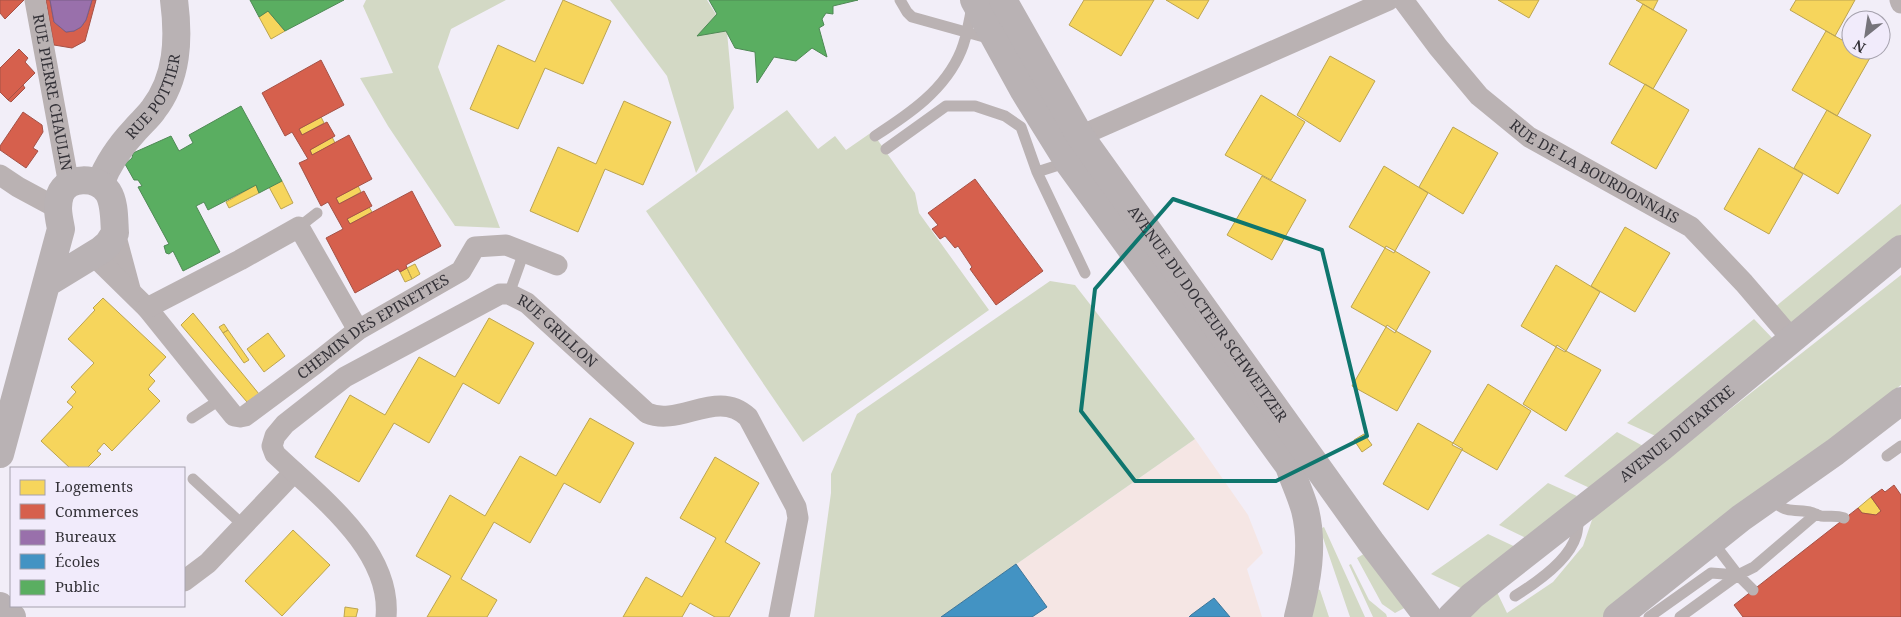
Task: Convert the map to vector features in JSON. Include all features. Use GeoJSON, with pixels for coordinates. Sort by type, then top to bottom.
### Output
{"type":"FeatureCollection","features":[{"type":"Feature","properties":{"kind":"main road","name":"RUE POTTIER"},"geometry":{"type":"LineString","coordinates":[[100,184],[108,165],[134,130],[153,111],[169,81],[176,58],[178,28],[174,0]]}},
{"type":"Feature","properties":{"kind":"main road","name":"AVENUE DU DOCTEUR SCHWEITZER"},"geometry":{"type":"LineString","coordinates":[[973,0],[995,40],[1027,116],[1068,162],[1289,466],[1305,508],[1308,525],[1309,561],[1298,617]]}},
{"type":"Feature","properties":{"kind":"main road","name":"AVENUE DU DOCTEUR SCHWEITZER"},"geometry":{"type":"LineString","coordinates":[[1003,0],[1080,136],[1371,542],[1428,617]]}},
{"type":"Feature","properties":{"kind":"main road"},"geometry":{"type":"LineString","coordinates":[[0,454],[47,283],[62,207],[81,180],[100,184],[107,191],[112,201],[115,234],[108,244],[47,283]]}},
{"type":"Feature","properties":{"kind":"main road"},"geometry":{"type":"LineString","coordinates":[[62,207],[74,245],[92,255]]}},
{"type":"Feature","properties":{"kind":"main road","name":"AVENUE DUTARTRE"},"geometry":{"type":"LineString","coordinates":[[1451,617],[1472,596],[1662,447],[1901,249]]}},
{"type":"Feature","properties":{"kind":"main road"},"geometry":{"type":"LineString","coordinates":[[1617,617],[1742,518],[1901,401]]}},
{"type":"Feature","properties":{"kind":"main road"},"geometry":{"type":"LineString","coordinates":[[0,606],[12,617]]}},
{"type":"Feature","properties":{"kind":"street","name":"RUE PIERRE CHAULIN"},"geometry":{"type":"LineString","coordinates":[[35,0],[62,207]]}},
{"type":"Feature","properties":{"kind":"street"},"geometry":{"type":"LineString","coordinates":[[1080,136],[1389,0]]}},
{"type":"Feature","properties":{"kind":"street","name":"RUE DE LA BOURDONNAIS"},"geometry":{"type":"LineString","coordinates":[[1403,0],[1478,96],[1529,137],[1691,227],[1744,283],[1792,338]]}},
{"type":"Feature","properties":{"kind":"street"},"geometry":{"type":"LineString","coordinates":[[0,175],[18,187],[62,207]]}},
{"type":"Feature","properties":{"kind":"street"},"geometry":{"type":"LineString","coordinates":[[147,308],[300,227],[358,330]]}},
{"type":"Feature","properties":{"kind":"street"},"geometry":{"type":"LineString","coordinates":[[115,234],[130,289]]}},
{"type":"Feature","properties":{"kind":"street","name":"CHEMIN DES EPINETTES"},"geometry":{"type":"LineString","coordinates":[[221,400],[234,416],[240,418],[245,416],[316,364],[358,330],[461,272],[475,247],[506,245],[557,265]]}},
{"type":"Feature","properties":{"kind":"street"},"geometry":{"type":"LineString","coordinates":[[92,255],[130,289],[147,308],[221,400]]}},
{"type":"Feature","properties":{"kind":"street","name":"RUE GRILLON"},"geometry":{"type":"LineString","coordinates":[[386,617],[382,584],[373,558],[357,535],[275,454],[272,446],[275,436],[285,424],[345,377],[500,294],[509,294],[527,303],[647,413],[664,417],[709,407],[730,406],[740,410],[748,418],[796,507],[798,518],[779,617]]}},
{"type":"Feature","properties":{"kind":"street"},"geometry":{"type":"LineString","coordinates":[[185,580],[208,563],[294,472]]}},
{"type":"Feature","properties":{"kind":"lane"},"geometry":{"type":"LineString","coordinates":[[900,0],[912,17],[995,40]]}},
{"type":"Feature","properties":{"kind":"lane"},"geometry":{"type":"LineString","coordinates":[[876,136],[941,86],[958,58],[967,33],[973,0]]}},
{"type":"Feature","properties":{"kind":"lane"},"geometry":{"type":"LineString","coordinates":[[886,149],[946,106],[975,106],[1005,116],[1027,116],[1037,172],[1085,273]]}},
{"type":"Feature","properties":{"kind":"lane"},"geometry":{"type":"LineString","coordinates":[[1037,172],[1068,162]]}},
{"type":"Feature","properties":{"kind":"lane"},"geometry":{"type":"LineString","coordinates":[[300,227],[317,214]]}},
{"type":"Feature","properties":{"kind":"lane"},"geometry":{"type":"LineString","coordinates":[[509,294],[524,252]]}},
{"type":"Feature","properties":{"kind":"lane"},"geometry":{"type":"LineString","coordinates":[[192,418],[221,400]]}},
{"type":"Feature","properties":{"kind":"lane"},"geometry":{"type":"LineString","coordinates":[[1888,456],[1901,446]]}},
{"type":"Feature","properties":{"kind":"lane"},"geometry":{"type":"LineString","coordinates":[[193,480],[243,525]]}},
{"type":"Feature","properties":{"kind":"lane"},"geometry":{"type":"LineString","coordinates":[[1770,499],[1790,512],[1808,512],[1822,516],[1836,515],[1844,518]]}},
{"type":"Feature","properties":{"kind":"lane"},"geometry":{"type":"LineString","coordinates":[[1515,596],[1534,584],[1560,562],[1576,537],[1580,512]]}},
{"type":"Feature","properties":{"kind":"lane"},"geometry":{"type":"LineString","coordinates":[[1680,617],[1738,574],[1754,567],[1816,514]]}},
{"type":"Feature","properties":{"kind":"lane"},"geometry":{"type":"LineString","coordinates":[[1712,541],[1753,590]]}},
{"type":"Feature","properties":{"kind":"lane"},"geometry":{"type":"LineString","coordinates":[[1649,617],[1711,573],[1738,574]]}},
{"type":"Feature","properties":{"kind":"highlighted area"},"geometry":{"type":"Polygon","coordinates":[[[1173,199],[1322,250],[1367,436],[1276,481],[1135,481],[1081,411],[1095,289],[1173,199]]]}},
{"type":"Feature","properties":{"kind":"shaded area"},"geometry":{"type":"Polygon","coordinates":[[[1195,439],[1248,515],[1263,553],[1247,569],[1262,617],[941,617],[1195,439]]]}},
{"type":"Feature","properties":{"kind":"green space"},"geometry":{"type":"Polygon","coordinates":[[[366,0],[506,0],[451,29],[438,67],[500,228],[455,226],[388,126],[360,78],[393,73],[363,6],[366,0]]]}},
{"type":"Feature","properties":{"kind":"green space"},"geometry":{"type":"Polygon","coordinates":[[[610,0],[707,0],[727,32],[734,108],[696,173],[667,76],[610,0]]]}},
{"type":"Feature","properties":{"kind":"green space"},"geometry":{"type":"Polygon","coordinates":[[[787,110],[818,149],[835,136],[846,150],[872,132],[915,193],[919,213],[989,310],[803,442],[646,211],[787,110]]]}},
{"type":"Feature","properties":{"kind":"green space"},"geometry":{"type":"Polygon","coordinates":[[[1901,204],[1901,239],[1790,327],[1775,307],[1901,204]]]}},
{"type":"Feature","properties":{"kind":"green space"},"geometry":{"type":"Polygon","coordinates":[[[1901,275],[1901,385],[1607,617],[1459,617],[1495,588],[1507,613],[1553,582],[1583,546],[1593,517],[1901,275]]]}},
{"type":"Feature","properties":{"kind":"green space"},"geometry":{"type":"Polygon","coordinates":[[[1050,281],[1075,285],[1195,439],[941,617],[814,617],[831,493],[831,474],[857,414],[1050,281]]]}},
{"type":"Feature","properties":{"kind":"green space"},"geometry":{"type":"Polygon","coordinates":[[[1754,319],[1775,341],[1660,438],[1627,423],[1754,319]]]}},
{"type":"Feature","properties":{"kind":"green space"},"geometry":{"type":"Polygon","coordinates":[[[1617,432],[1645,447],[1594,490],[1564,476],[1617,432]]]}},
{"type":"Feature","properties":{"kind":"green space"},"geometry":{"type":"Polygon","coordinates":[[[1548,483],[1577,496],[1532,541],[1499,525],[1548,483]]]}},
{"type":"Feature","properties":{"kind":"green space"},"geometry":{"type":"Polygon","coordinates":[[[1324,527],[1365,617],[1350,617],[1320,529],[1324,527]]]}},
{"type":"Feature","properties":{"kind":"green space"},"geometry":{"type":"Polygon","coordinates":[[[1488,534],[1522,550],[1467,591],[1431,574],[1488,534]]]}},
{"type":"Feature","properties":{"kind":"green space"},"geometry":{"type":"Polygon","coordinates":[[[1367,552],[1408,606],[1395,613],[1382,604],[1357,558],[1367,552]]]}},
{"type":"Feature","properties":{"kind":"green space"},"geometry":{"type":"Polygon","coordinates":[[[1351,564],[1369,600],[1387,617],[1373,617],[1349,565],[1351,564]]]}},
{"type":"Feature","properties":{"kind":"green space"},"geometry":{"type":"Polygon","coordinates":[[[1317,589],[1320,590],[1329,617],[1312,617],[1317,589]]]}},
{"type":"Feature","properties":{"kind":"building: Logements"},"geometry":{"type":"Polygon","coordinates":[[[563,0],[611,21],[583,84],[545,68],[518,129],[470,109],[498,45],[535,62],[563,0]]]}},
{"type":"Feature","properties":{"kind":"building: Logements"},"geometry":{"type":"Polygon","coordinates":[[[1084,0],[1154,0],[1121,56],[1069,25],[1084,0]]]}},
{"type":"Feature","properties":{"kind":"building: Logements"},"geometry":{"type":"Polygon","coordinates":[[[1166,0],[1209,0],[1198,19],[1166,0]]]}},
{"type":"Feature","properties":{"kind":"building: Logements"},"geometry":{"type":"Polygon","coordinates":[[[1498,0],[1539,0],[1529,18],[1498,0]]]}},
{"type":"Feature","properties":{"kind":"building: Logements"},"geometry":{"type":"Polygon","coordinates":[[[1636,0],[1658,0],[1653,10],[1636,0]]]}},
{"type":"Feature","properties":{"kind":"building: Logements"},"geometry":{"type":"Polygon","coordinates":[[[1796,0],[1855,0],[1849,10],[1841,10],[1841,25],[1835,36],[1790,10],[1796,0]]]}},
{"type":"Feature","properties":{"kind":"building: Logements"},"geometry":{"type":"Polygon","coordinates":[[[1643,4],[1687,30],[1653,89],[1609,64],[1643,4]]]}},
{"type":"Feature","properties":{"kind":"building: Logements"},"geometry":{"type":"Polygon","coordinates":[[[268,11],[285,31],[271,39],[259,17],[268,11]]]}},
{"type":"Feature","properties":{"kind":"building: Logements"},"geometry":{"type":"Polygon","coordinates":[[[1826,31],[1841,39],[1841,60],[1869,60],[1837,116],[1792,90],[1826,31]]]}},
{"type":"Feature","properties":{"kind":"building: Logements"},"geometry":{"type":"Polygon","coordinates":[[[1330,56],[1375,81],[1340,142],[1297,115],[1330,56]]]}},
{"type":"Feature","properties":{"kind":"building: Logements"},"geometry":{"type":"Polygon","coordinates":[[[1645,84],[1689,110],[1656,169],[1611,143],[1645,84]]]}},
{"type":"Feature","properties":{"kind":"building: Logements"},"geometry":{"type":"Polygon","coordinates":[[[1261,95],[1305,122],[1271,180],[1225,155],[1261,95]]]}},
{"type":"Feature","properties":{"kind":"building: Logements"},"geometry":{"type":"Polygon","coordinates":[[[624,101],[671,122],[643,185],[605,169],[578,232],[530,211],[558,147],[596,164],[624,101]]]}},
{"type":"Feature","properties":{"kind":"building: Logements"},"geometry":{"type":"Polygon","coordinates":[[[1827,110],[1871,135],[1838,194],[1794,168],[1827,110]]]}},
{"type":"Feature","properties":{"kind":"building: Logements"},"geometry":{"type":"Polygon","coordinates":[[[321,117],[324,123],[302,135],[299,129],[321,117]]]}},
{"type":"Feature","properties":{"kind":"building: Logements"},"geometry":{"type":"Polygon","coordinates":[[[1453,127],[1498,153],[1463,214],[1419,187],[1453,127]]]}},
{"type":"Feature","properties":{"kind":"building: Logements"},"geometry":{"type":"Polygon","coordinates":[[[332,137],[335,143],[312,155],[310,150],[332,137]]]}},
{"type":"Feature","properties":{"kind":"building: Logements"},"geometry":{"type":"Polygon","coordinates":[[[1759,148],[1803,174],[1769,234],[1724,209],[1759,148]]]}},
{"type":"Feature","properties":{"kind":"building: Logements"},"geometry":{"type":"Polygon","coordinates":[[[1384,166],[1428,193],[1395,251],[1386,246],[1385,248],[1349,227],[1384,166]]]}},
{"type":"Feature","properties":{"kind":"building: Logements"},"geometry":{"type":"Polygon","coordinates":[[[1262,176],[1306,200],[1272,260],[1227,235],[1262,176]]]}},
{"type":"Feature","properties":{"kind":"building: Logements"},"geometry":{"type":"Polygon","coordinates":[[[282,181],[293,203],[281,209],[269,187],[282,181]]]}},
{"type":"Feature","properties":{"kind":"building: Logements"},"geometry":{"type":"Polygon","coordinates":[[[256,185],[259,193],[229,208],[226,202],[256,185]]]}},
{"type":"Feature","properties":{"kind":"building: Logements"},"geometry":{"type":"Polygon","coordinates":[[[358,186],[361,192],[339,204],[336,198],[358,186]]]}},
{"type":"Feature","properties":{"kind":"building: Logements"},"geometry":{"type":"Polygon","coordinates":[[[369,207],[372,212],[350,224],[347,219],[369,207]]]}},
{"type":"Feature","properties":{"kind":"building: Logements"},"geometry":{"type":"Polygon","coordinates":[[[1625,227],[1670,253],[1635,312],[1591,286],[1625,227]]]}},
{"type":"Feature","properties":{"kind":"building: Logements"},"geometry":{"type":"Polygon","coordinates":[[[1385,248],[1394,253],[1395,251],[1430,272],[1396,331],[1351,307],[1385,248]]]}},
{"type":"Feature","properties":{"kind":"building: Logements"},"geometry":{"type":"Polygon","coordinates":[[[415,264],[420,274],[412,279],[407,268],[415,264]]]}},
{"type":"Feature","properties":{"kind":"building: Logements"},"geometry":{"type":"Polygon","coordinates":[[[1556,265],[1600,292],[1566,351],[1521,326],[1556,265]]]}},
{"type":"Feature","properties":{"kind":"building: Logements"},"geometry":{"type":"Polygon","coordinates":[[[407,268],[412,279],[405,282],[400,272],[407,268]]]}},
{"type":"Feature","properties":{"kind":"building: Logements"},"geometry":{"type":"Polygon","coordinates":[[[103,298],[166,357],[149,375],[155,381],[148,389],[160,401],[112,451],[104,443],[97,451],[101,454],[88,467],[69,467],[41,441],[73,407],[67,402],[76,392],[71,387],[94,363],[68,339],[95,310],[93,308],[103,298]]]}},
{"type":"Feature","properties":{"kind":"building: Logements"},"geometry":{"type":"Polygon","coordinates":[[[193,313],[259,394],[247,402],[181,325],[193,313]]]}},
{"type":"Feature","properties":{"kind":"building: Logements"},"geometry":{"type":"Polygon","coordinates":[[[489,318],[534,343],[499,404],[463,383],[429,443],[394,423],[359,482],[315,457],[350,395],[385,415],[419,357],[455,377],[489,318]]]}},
{"type":"Feature","properties":{"kind":"building: Logements"},"geometry":{"type":"Polygon","coordinates":[[[224,324],[228,330],[223,333],[219,327],[224,324]]]}},
{"type":"Feature","properties":{"kind":"building: Logements"},"geometry":{"type":"Polygon","coordinates":[[[1386,327],[1431,351],[1397,411],[1352,386],[1386,327]]]}},
{"type":"Feature","properties":{"kind":"building: Logements"},"geometry":{"type":"Polygon","coordinates":[[[228,330],[249,360],[244,363],[223,333],[228,330]]]}},
{"type":"Feature","properties":{"kind":"building: Logements"},"geometry":{"type":"Polygon","coordinates":[[[268,333],[285,356],[264,372],[247,349],[268,333]]]}},
{"type":"Feature","properties":{"kind":"building: Logements"},"geometry":{"type":"Polygon","coordinates":[[[1556,347],[1601,370],[1566,431],[1523,404],[1556,347]]]}},
{"type":"Feature","properties":{"kind":"building: Logements"},"geometry":{"type":"Polygon","coordinates":[[[1488,384],[1531,411],[1497,470],[1453,443],[1488,384]]]}},
{"type":"Feature","properties":{"kind":"building: Logements"},"geometry":{"type":"Polygon","coordinates":[[[590,418],[634,443],[600,503],[564,483],[530,543],[494,522],[461,579],[497,600],[487,617],[427,617],[451,576],[416,556],[450,495],[485,516],[520,456],[556,476],[590,418]]]}},
{"type":"Feature","properties":{"kind":"building: Logements"},"geometry":{"type":"Polygon","coordinates":[[[1418,423],[1462,450],[1428,510],[1383,484],[1418,423]]]}},
{"type":"Feature","properties":{"kind":"building: Logements"},"geometry":{"type":"Polygon","coordinates":[[[1364,434],[1372,445],[1362,452],[1354,440],[1364,434]]]}},
{"type":"Feature","properties":{"kind":"building: Logements"},"geometry":{"type":"Polygon","coordinates":[[[715,457],[759,483],[725,542],[760,563],[729,617],[715,617],[690,603],[682,617],[623,617],[646,577],[682,597],[716,538],[680,518],[715,457]]]}},
{"type":"Feature","properties":{"kind":"building: Logements"},"geometry":{"type":"Polygon","coordinates":[[[1871,497],[1881,511],[1876,515],[1862,513],[1858,508],[1871,497]]]}},
{"type":"Feature","properties":{"kind":"building: Logements"},"geometry":{"type":"Polygon","coordinates":[[[293,530],[330,565],[282,616],[245,581],[293,530]]]}},
{"type":"Feature","properties":{"kind":"building: Logements"},"geometry":{"type":"Polygon","coordinates":[[[345,607],[358,609],[356,617],[344,617],[345,607]]]}},
{"type":"Feature","properties":{"kind":"building: Commerces"},"geometry":{"type":"Polygon","coordinates":[[[0,0],[24,0],[5,19],[0,13],[0,0]]]}},
{"type":"Feature","properties":{"kind":"building: Commerces"},"geometry":{"type":"Polygon","coordinates":[[[46,0],[50,0],[54,22],[66,32],[74,31],[81,27],[86,20],[92,0],[96,0],[85,41],[72,48],[54,45],[46,0]]]}},
{"type":"Feature","properties":{"kind":"building: Commerces"},"geometry":{"type":"Polygon","coordinates":[[[19,49],[28,58],[25,62],[35,73],[8,100],[0,92],[0,68],[19,49]]]}},
{"type":"Feature","properties":{"kind":"building: Commerces"},"geometry":{"type":"Polygon","coordinates":[[[321,60],[344,105],[299,129],[302,135],[327,122],[335,136],[310,150],[312,155],[349,135],[372,179],[336,198],[339,204],[364,191],[372,206],[347,219],[350,224],[412,191],[441,246],[406,265],[407,268],[400,272],[398,269],[355,293],[326,238],[343,229],[328,202],[321,206],[299,163],[308,159],[292,132],[285,136],[262,93],[321,60]]]}},
{"type":"Feature","properties":{"kind":"building: Commerces"},"geometry":{"type":"Polygon","coordinates":[[[23,85],[25,88],[11,102],[8,100],[23,85]]]}},
{"type":"Feature","properties":{"kind":"building: Commerces"},"geometry":{"type":"Polygon","coordinates":[[[23,112],[42,125],[43,132],[33,148],[38,151],[26,168],[0,150],[0,146],[23,112]]]}},
{"type":"Feature","properties":{"kind":"building: Commerces"},"geometry":{"type":"Polygon","coordinates":[[[975,179],[1043,271],[996,305],[970,269],[972,267],[958,246],[955,248],[945,236],[940,239],[932,229],[938,225],[928,213],[975,179]]]}},
{"type":"Feature","properties":{"kind":"building: Commerces"},"geometry":{"type":"Polygon","coordinates":[[[1894,485],[1901,495],[1901,617],[1743,617],[1734,605],[1858,508],[1862,513],[1876,515],[1881,511],[1871,497],[1882,489],[1885,492],[1894,485]]]}},
{"type":"Feature","properties":{"kind":"building: Bureaux"},"geometry":{"type":"Polygon","coordinates":[[[50,0],[92,0],[86,20],[81,27],[74,31],[66,32],[54,22],[50,0]]]}},
{"type":"Feature","properties":{"kind":"building: Écoles"},"geometry":{"type":"Polygon","coordinates":[[[1016,564],[1047,607],[1032,617],[941,617],[1016,564]]]}},
{"type":"Feature","properties":{"kind":"building: Écoles"},"geometry":{"type":"Polygon","coordinates":[[[1214,598],[1230,617],[1189,617],[1191,615],[1214,598]]]}},
{"type":"Feature","properties":{"kind":"building: Public"},"geometry":{"type":"Polygon","coordinates":[[[250,0],[344,0],[285,31],[268,11],[259,17],[250,0]]]}},
{"type":"Feature","properties":{"kind":"building: Public"},"geometry":{"type":"Polygon","coordinates":[[[709,0],[858,0],[833,6],[833,14],[826,13],[822,19],[824,25],[819,28],[827,57],[812,48],[796,61],[774,57],[757,83],[755,52],[735,48],[726,31],[697,36],[717,14],[709,0]]]}},
{"type":"Feature","properties":{"kind":"building: Public"},"geometry":{"type":"Polygon","coordinates":[[[241,106],[282,181],[259,193],[256,185],[208,210],[204,202],[196,206],[220,252],[183,271],[173,251],[169,254],[166,253],[164,246],[169,244],[138,187],[142,186],[138,180],[134,180],[125,164],[132,158],[133,153],[171,136],[179,151],[193,143],[189,135],[241,106]]]}}]}
